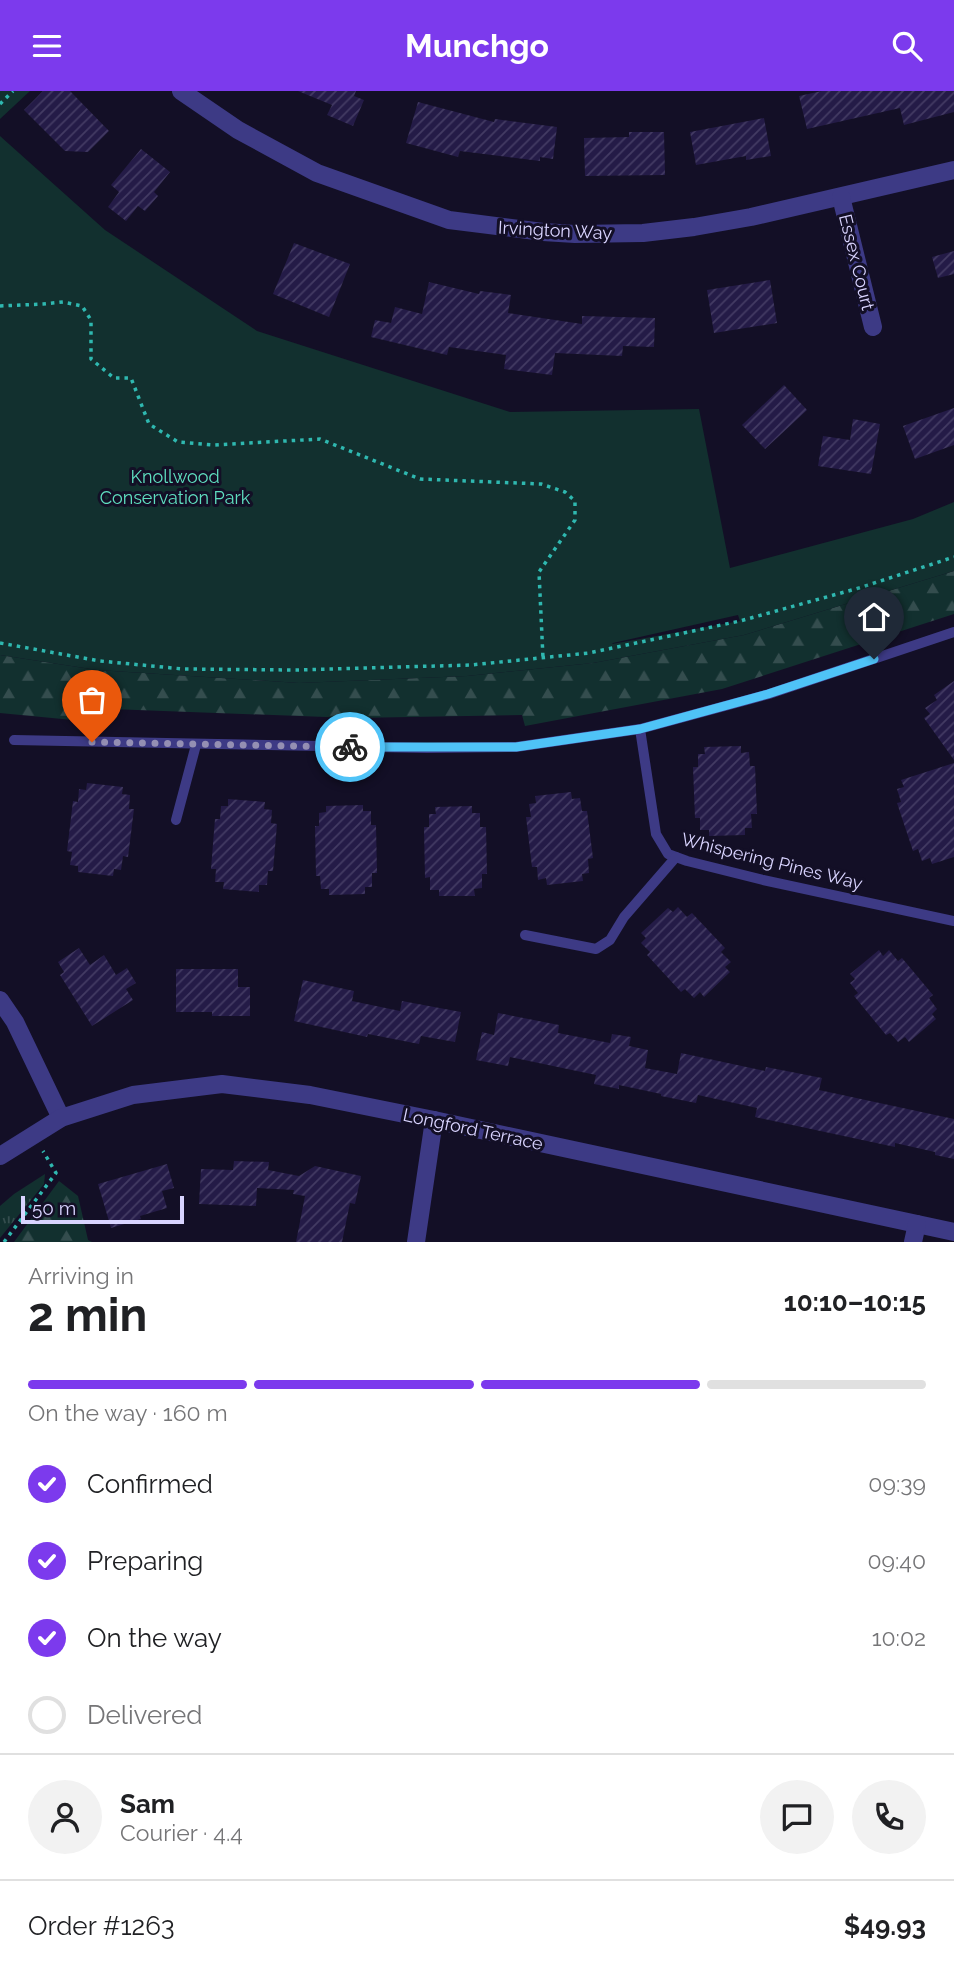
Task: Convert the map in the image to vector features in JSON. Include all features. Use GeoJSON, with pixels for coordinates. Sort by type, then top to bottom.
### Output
{"type":"FeatureCollection","features":[{"type":"Feature","properties":{"kind":"street","name":"Irvington Way"},"geometry":{"type":"LineString","coordinates":[[181,91],[238,130],[317,173],[449,220],[481,225],[575,234],[643,233],[751,218],[954,170]]}},
{"type":"Feature","properties":{"kind":"street","name":"Essex Court"},"geometry":{"type":"LineString","coordinates":[[841,197],[873,327]]}},
{"type":"Feature","properties":{"kind":"street"},"geometry":{"type":"LineString","coordinates":[[0,1000],[15,1022],[61,1118]]}},
{"type":"Feature","properties":{"kind":"street","name":"Longford Terrace"},"geometry":{"type":"LineString","coordinates":[[0,1156],[61,1118],[133,1095],[222,1084],[310,1095],[434,1120],[915,1233],[954,1232]]}},
{"type":"Feature","properties":{"kind":"street"},"geometry":{"type":"LineString","coordinates":[[416,1242],[434,1120]]}},
{"type":"Feature","properties":{"kind":"lane"},"geometry":{"type":"LineString","coordinates":[[14,740],[197,745],[516,747],[640,729],[768,694],[954,632]]}},
{"type":"Feature","properties":{"kind":"lane","name":"Whispering Pines Way"},"geometry":{"type":"LineString","coordinates":[[640,729],[656,834],[668,854],[763,880],[954,921]]}},
{"type":"Feature","properties":{"kind":"lane"},"geometry":{"type":"LineString","coordinates":[[177,820],[197,745]]}},
{"type":"Feature","properties":{"kind":"lane"},"geometry":{"type":"LineString","coordinates":[[526,935],[596,949],[610,940],[624,917],[676,857]]}},
{"type":"Feature","properties":{"kind":"path"},"geometry":{"type":"LineString","coordinates":[[0,104],[13,91]]}},
{"type":"Feature","properties":{"kind":"path"},"geometry":{"type":"LineString","coordinates":[[0,306],[63,302],[82,306],[91,320],[92,359],[114,378],[131,378],[149,424],[178,442],[214,445],[320,439],[420,479],[541,484],[565,492],[575,501],[575,520],[539,572],[543,658]]}},
{"type":"Feature","properties":{"kind":"path"},"geometry":{"type":"LineString","coordinates":[[0,643],[100,661],[183,669],[296,670],[471,665],[589,653],[740,621],[859,589],[954,557]]}},
{"type":"Feature","properties":{"kind":"path"},"geometry":{"type":"LineString","coordinates":[[4,1242],[56,1173],[32,1134]]}},
{"type":"Feature","properties":{"kind":"green space"},"geometry":{"type":"Polygon","coordinates":[[[0,91],[30,91],[0,119],[0,91]]]}},
{"type":"Feature","properties":{"kind":"green space","name":"Knollwood Conservation Park"},"geometry":{"type":"Polygon","coordinates":[[[0,136],[105,230],[257,331],[510,412],[699,409],[730,568],[913,519],[954,502],[954,571],[744,635],[593,663],[467,676],[299,683],[97,670],[0,655],[0,136]],[[738,615],[612,644],[740,621],[738,615]]]}},
{"type":"Feature","properties":{"kind":"green space"},"geometry":{"type":"Polygon","coordinates":[[[954,571],[954,614],[722,689],[525,726],[522,715],[352,718],[111,709],[104,723],[0,713],[0,655],[97,670],[299,683],[467,676],[593,663],[744,635],[954,571]]]}},
{"type":"Feature","properties":{"kind":"green space"},"geometry":{"type":"Polygon","coordinates":[[[45,1174],[44,1184],[0,1238],[0,1206],[45,1174]]]}},
{"type":"Feature","properties":{"kind":"green space"},"geometry":{"type":"Polygon","coordinates":[[[59,1181],[78,1196],[88,1240],[92,1242],[14,1242],[59,1181]]]}},
{"type":"Feature","properties":{"kind":"building"},"geometry":{"type":"Polygon","coordinates":[[[43,91],[70,91],[109,131],[88,152],[65,151],[24,110],[43,91]]]}},
{"type":"Feature","properties":{"kind":"building"},"geometry":{"type":"Polygon","coordinates":[[[298,91],[356,91],[354,96],[364,100],[353,126],[327,115],[332,105],[298,91]]]}},
{"type":"Feature","properties":{"kind":"building"},"geometry":{"type":"Polygon","coordinates":[[[822,91],[954,91],[954,112],[904,125],[900,108],[807,129],[799,96],[822,91]]]}},
{"type":"Feature","properties":{"kind":"building"},"geometry":{"type":"Polygon","coordinates":[[[418,102],[494,122],[495,119],[557,127],[553,159],[540,157],[540,161],[460,151],[458,157],[406,143],[418,102]]]}},
{"type":"Feature","properties":{"kind":"building"},"geometry":{"type":"Polygon","coordinates":[[[764,118],[771,156],[746,160],[746,156],[696,165],[690,132],[764,118]]]}},
{"type":"Feature","properties":{"kind":"building"},"geometry":{"type":"Polygon","coordinates":[[[629,132],[664,132],[665,175],[585,176],[584,138],[629,137],[629,132]]]}},
{"type":"Feature","properties":{"kind":"building"},"geometry":{"type":"Polygon","coordinates":[[[141,149],[170,172],[154,192],[158,196],[145,211],[138,206],[126,221],[108,207],[119,192],[111,185],[141,149]]]}},
{"type":"Feature","properties":{"kind":"building"},"geometry":{"type":"Polygon","coordinates":[[[294,243],[350,264],[329,317],[273,294],[294,243]]]}},
{"type":"Feature","properties":{"kind":"building"},"geometry":{"type":"Polygon","coordinates":[[[954,251],[954,274],[938,278],[932,257],[954,251]]]}},
{"type":"Feature","properties":{"kind":"building"},"geometry":{"type":"Polygon","coordinates":[[[770,280],[777,323],[714,333],[707,290],[770,280]]]}},
{"type":"Feature","properties":{"kind":"building"},"geometry":{"type":"Polygon","coordinates":[[[429,282],[479,294],[480,291],[511,295],[508,313],[582,324],[582,316],[655,318],[654,347],[623,346],[622,356],[555,353],[552,375],[504,369],[506,355],[449,347],[447,355],[371,337],[375,320],[391,323],[395,307],[422,314],[429,282]]]}},
{"type":"Feature","properties":{"kind":"building"},"geometry":{"type":"Polygon","coordinates":[[[784,385],[807,410],[765,449],[742,425],[784,385]]]}},
{"type":"Feature","properties":{"kind":"building"},"geometry":{"type":"Polygon","coordinates":[[[954,408],[954,445],[915,459],[903,426],[954,408]]]}},
{"type":"Feature","properties":{"kind":"building"},"geometry":{"type":"Polygon","coordinates":[[[853,419],[880,424],[871,474],[818,466],[823,436],[850,440],[853,419]]]}},
{"type":"Feature","properties":{"kind":"building"},"geometry":{"type":"Polygon","coordinates":[[[954,681],[954,760],[924,718],[930,714],[925,708],[937,700],[934,695],[954,681]]]}},
{"type":"Feature","properties":{"kind":"building"},"geometry":{"type":"Polygon","coordinates":[[[741,746],[741,753],[749,752],[750,766],[755,766],[757,814],[751,814],[752,828],[745,828],[745,835],[709,836],[709,830],[700,830],[700,818],[695,818],[693,767],[698,767],[698,754],[705,754],[704,747],[741,746]]]}},
{"type":"Feature","properties":{"kind":"building"},"geometry":{"type":"Polygon","coordinates":[[[954,763],[954,857],[932,864],[930,858],[922,861],[918,849],[913,851],[897,803],[901,802],[897,789],[904,787],[901,780],[954,763]]]}},
{"type":"Feature","properties":{"kind":"building"},"geometry":{"type":"Polygon","coordinates":[[[87,783],[123,787],[122,794],[130,795],[129,809],[134,809],[128,857],[123,856],[121,870],[114,869],[113,876],[78,872],[78,866],[70,865],[72,852],[67,851],[73,801],[78,802],[79,789],[86,790],[87,783]]]}},
{"type":"Feature","properties":{"kind":"building"},"geometry":{"type":"Polygon","coordinates":[[[571,792],[572,799],[580,798],[582,811],[587,811],[593,858],[588,859],[589,873],[582,874],[583,881],[547,885],[546,878],[538,880],[537,867],[532,867],[526,817],[531,817],[529,804],[536,803],[535,796],[571,792]]]}},
{"type":"Feature","properties":{"kind":"building"},"geometry":{"type":"Polygon","coordinates":[[[228,799],[265,802],[264,809],[272,810],[271,823],[277,824],[273,871],[268,871],[267,885],[259,885],[259,892],[223,889],[224,882],[215,882],[216,869],[211,869],[215,819],[220,819],[221,806],[228,806],[228,799]]]}},
{"type":"Feature","properties":{"kind":"building"},"geometry":{"type":"Polygon","coordinates":[[[363,805],[363,811],[371,811],[371,825],[376,825],[377,873],[372,873],[372,887],[365,887],[365,894],[329,895],[329,889],[321,889],[320,876],[316,876],[315,826],[319,826],[319,813],[326,812],[326,806],[363,805]]]}},
{"type":"Feature","properties":{"kind":"building"},"geometry":{"type":"Polygon","coordinates":[[[472,806],[472,813],[480,813],[480,827],[486,827],[487,874],[482,874],[482,888],[474,889],[475,896],[439,896],[439,890],[430,890],[430,877],[425,878],[424,827],[429,827],[429,814],[436,814],[435,807],[472,806]]]}},
{"type":"Feature","properties":{"kind":"building"},"geometry":{"type":"Polygon","coordinates":[[[678,907],[687,917],[692,913],[725,948],[721,952],[731,962],[725,967],[730,972],[704,997],[700,992],[694,998],[685,989],[681,992],[647,955],[650,952],[641,943],[646,938],[641,933],[668,908],[673,912],[678,907]]]}},
{"type":"Feature","properties":{"kind":"building"},"geometry":{"type":"Polygon","coordinates":[[[79,948],[90,965],[104,955],[116,975],[127,968],[136,983],[126,989],[133,1000],[92,1026],[60,975],[64,972],[58,962],[79,948]]]}},
{"type":"Feature","properties":{"kind":"building"},"geometry":{"type":"Polygon","coordinates":[[[879,950],[883,956],[889,950],[898,961],[902,958],[933,995],[929,998],[937,1009],[932,1014],[936,1019],[909,1042],[905,1037],[898,1042],[890,1033],[886,1035],[854,996],[858,993],[850,983],[855,979],[850,974],[879,950]]]}},
{"type":"Feature","properties":{"kind":"building"},"geometry":{"type":"Polygon","coordinates":[[[176,969],[238,969],[238,987],[250,987],[250,1016],[176,1012],[176,969]]]}},
{"type":"Feature","properties":{"kind":"building"},"geometry":{"type":"Polygon","coordinates":[[[303,980],[354,991],[352,1001],[400,1011],[402,1001],[461,1012],[455,1042],[421,1036],[419,1044],[368,1034],[367,1037],[294,1021],[303,980]]]}},
{"type":"Feature","properties":{"kind":"building"},"geometry":{"type":"Polygon","coordinates":[[[498,1013],[559,1025],[558,1033],[610,1043],[612,1034],[631,1037],[629,1046],[648,1050],[645,1068],[677,1074],[681,1053],[765,1071],[766,1067],[822,1078],[819,1090],[954,1119],[954,1159],[895,1143],[895,1147],[755,1117],[757,1108],[698,1095],[696,1103],[619,1085],[619,1089],[594,1084],[596,1075],[510,1057],[508,1066],[476,1060],[482,1032],[494,1035],[498,1013]]]}},
{"type":"Feature","properties":{"kind":"building"},"geometry":{"type":"Polygon","coordinates":[[[234,1161],[269,1162],[268,1170],[299,1176],[315,1166],[361,1176],[355,1204],[350,1203],[342,1242],[296,1242],[305,1196],[293,1194],[294,1190],[257,1188],[256,1206],[199,1204],[201,1169],[233,1170],[234,1161]]]}},
{"type":"Feature","properties":{"kind":"building"},"geometry":{"type":"Polygon","coordinates":[[[167,1164],[174,1188],[162,1191],[167,1208],[111,1228],[98,1184],[167,1164]]]}},
{"type":"Feature","properties":{"kind":"way so far"},"geometry":{"type":"LineString","coordinates":[[92,742],[350,747]]}},
{"type":"Feature","properties":{"kind":"route"},"geometry":{"type":"LineString","coordinates":[[350,747],[516,747],[640,729],[768,694],[874,659]]}}]}
